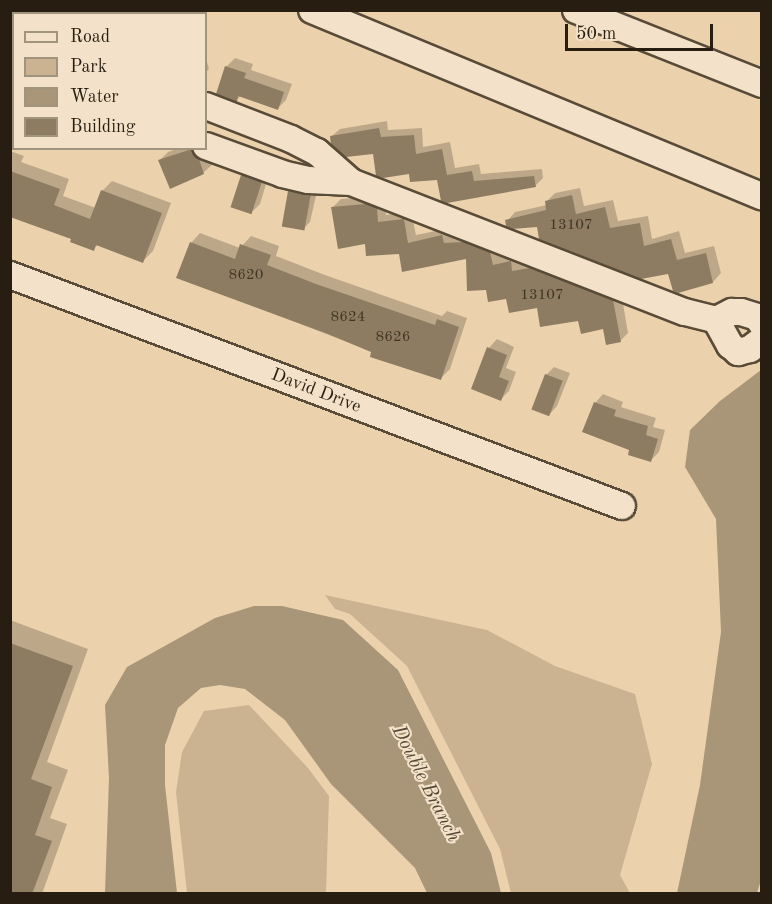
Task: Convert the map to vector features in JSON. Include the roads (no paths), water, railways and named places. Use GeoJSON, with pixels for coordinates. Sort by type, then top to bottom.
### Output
{"type":"FeatureCollection","features":[{"type":"Feature","properties":{"kind":"street"},"geometry":{"type":"LineString","coordinates":[[312,10],[762,196]]}},
{"type":"Feature","properties":{"kind":"street"},"geometry":{"type":"LineString","coordinates":[[576,10],[762,84]]}},
{"type":"Feature","properties":{"kind":"street"},"geometry":{"type":"LineString","coordinates":[[207,106],[318,152],[351,182]]}},
{"type":"Feature","properties":{"kind":"street"},"geometry":{"type":"LineString","coordinates":[[235,118],[214,149],[283,174],[308,180],[351,182],[685,312],[717,320],[732,312],[741,312],[757,317],[762,324]]}},
{"type":"Feature","properties":{"kind":"street","name":"David Drive"},"geometry":{"type":"LineString","coordinates":[[10,275],[622,506]]}},
{"type":"Feature","properties":{"kind":"street"},"geometry":{"type":"LineString","coordinates":[[717,320],[730,345],[738,352],[750,349],[762,340]]}},
{"type":"Feature","properties":{"kind":"water"},"geometry":{"type":"Polygon","coordinates":[[[761,370],[761,880],[757,893],[677,893],[700,785],[721,632],[716,519],[685,467],[690,430],[720,401],[761,370]]]}},
{"type":"Feature","properties":{"kind":"water","name":"Double Branch"},"geometry":{"type":"Polygon","coordinates":[[[254,606],[282,606],[343,620],[398,670],[491,853],[501,893],[427,893],[415,868],[331,784],[285,720],[245,689],[220,685],[201,688],[178,708],[165,745],[165,785],[177,893],[105,893],[109,778],[105,705],[127,667],[215,618],[254,606]]]}}]}
